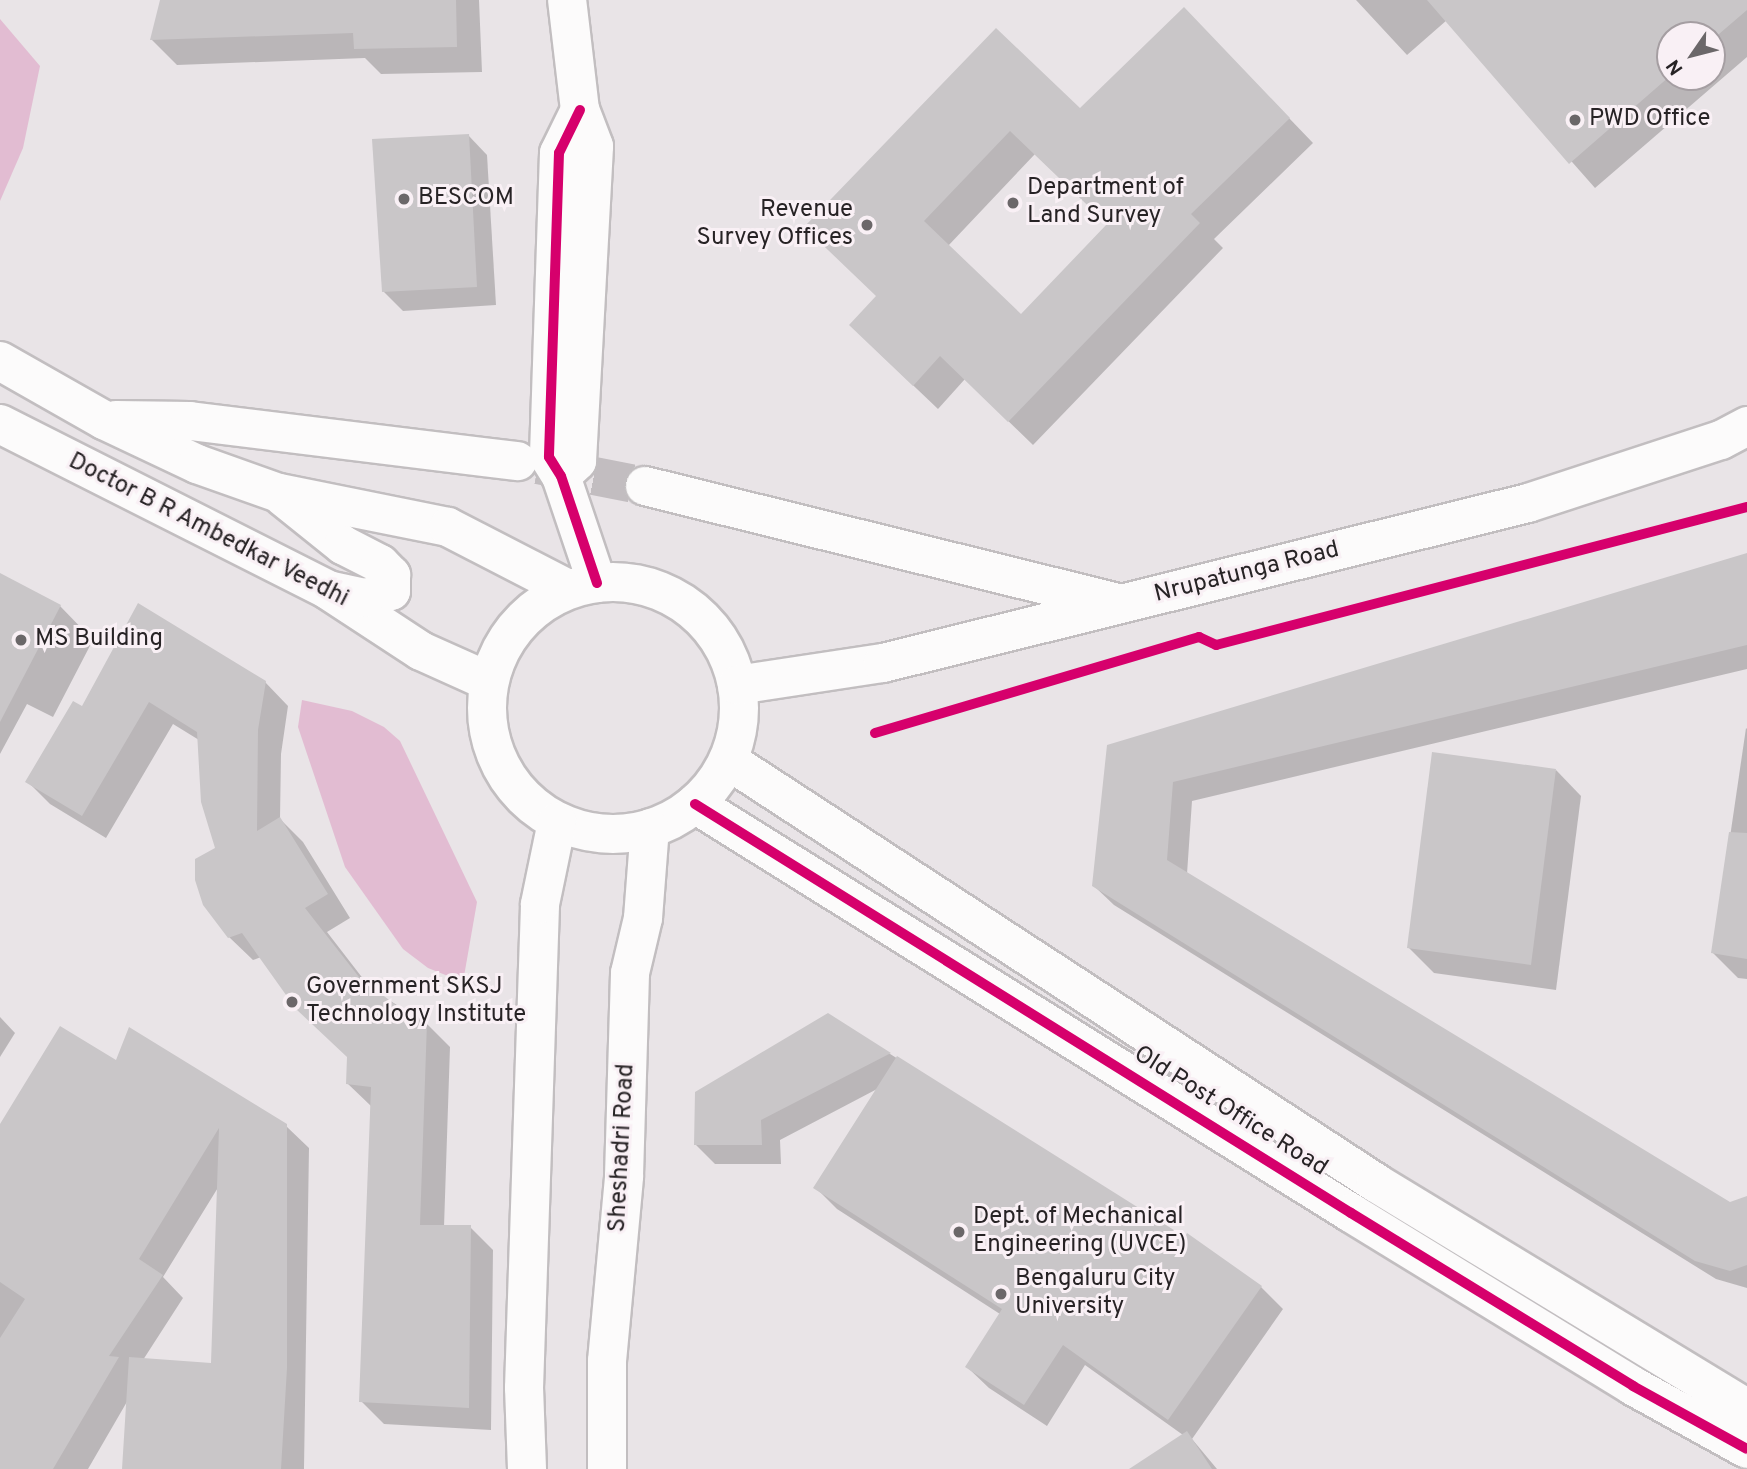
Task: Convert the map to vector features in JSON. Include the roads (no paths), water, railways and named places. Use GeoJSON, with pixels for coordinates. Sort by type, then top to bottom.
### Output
{"type":"FeatureCollection","features":[{"type":"Feature","properties":{"kind":"main road"},"geometry":{"type":"LineString","coordinates":[[568,0],[580,110],[594,146],[577,461],[561,476],[583,586]]}},
{"type":"Feature","properties":{"kind":"main road"},"geometry":{"type":"LineString","coordinates":[[0,361],[104,420],[197,464],[279,493],[448,527],[583,586]]}},
{"type":"Feature","properties":{"kind":"main road"},"geometry":{"type":"LineString","coordinates":[[104,420],[190,421],[519,461]]}},
{"type":"Feature","properties":{"kind":"main road","name":"Doctor B R Ambedkar Veedhi"},"geometry":{"type":"LineString","coordinates":[[0,424],[328,590],[421,651],[488,681]]}},
{"type":"Feature","properties":{"kind":"main road","name":"Nrupatunga Road"},"geometry":{"type":"LineString","coordinates":[[737,685],[883,663],[1574,491],[1721,440],[1747,426]]}},
{"type":"Feature","properties":{"kind":"main road"},"geometry":{"type":"LineString","coordinates":[[645,486],[1124,604]]}},
{"type":"Feature","properties":{"kind":"main road"},"geometry":{"type":"LineString","coordinates":[[279,493],[343,545],[380,564],[391,575],[391,591],[365,598],[328,590]]}},
{"type":"Feature","properties":{"kind":"main road"},"geometry":{"type":"LineString","coordinates":[[616,580],[659,590],[697,613],[724,648],[737,685],[738,725],[729,761],[695,804],[673,821],[635,833],[595,834],[557,822],[524,799],[500,767],[487,725],[488,681],[510,634],[534,608],[583,586],[616,580]]}},
{"type":"Feature","properties":{"kind":"main road","name":"Old Post Office Road"},"geometry":{"type":"LineString","coordinates":[[729,761],[1376,1183],[1747,1409]]}},
{"type":"Feature","properties":{"kind":"main road","name":"Old Post Office Road"},"geometry":{"type":"LineString","coordinates":[[695,804],[1633,1386],[1747,1449]]}},
{"type":"Feature","properties":{"kind":"main road"},"geometry":{"type":"LineString","coordinates":[[527,1469],[524,1388],[540,904],[557,822]]}},
{"type":"Feature","properties":{"kind":"main road","name":"Sheshadri Road"},"geometry":{"type":"LineString","coordinates":[[607,1469],[607,1361],[624,1176],[630,973],[643,918],[650,828]]}},
{"type":"Feature","properties":{"kind":"tunnel"},"geometry":{"type":"LineString","coordinates":[[538,465],[645,486]]}},
{"type":"Feature","properties":{"kind":"place","name":"PWD Office"},"geometry":{"type":"Point","coordinates":[1575,120]}},
{"type":"Feature","properties":{"kind":"place","name":"BESCOM"},"geometry":{"type":"Point","coordinates":[404,199]}},
{"type":"Feature","properties":{"kind":"place","name":"Department of Land Survey"},"geometry":{"type":"Point","coordinates":[1013,203]}},
{"type":"Feature","properties":{"kind":"place","name":"Revenue Survey Offices"},"geometry":{"type":"Point","coordinates":[867,225]}},
{"type":"Feature","properties":{"kind":"place","name":"MS Building"},"geometry":{"type":"Point","coordinates":[21,640]}},
{"type":"Feature","properties":{"kind":"place","name":"Government SKSJ Technology Institute"},"geometry":{"type":"Point","coordinates":[292,1002]}},
{"type":"Feature","properties":{"kind":"place","name":"Dept. of Mechanical Engineering (UVCE)"},"geometry":{"type":"Point","coordinates":[959,1232]}},
{"type":"Feature","properties":{"kind":"place","name":"Bengaluru City University"},"geometry":{"type":"Point","coordinates":[1001,1294]}}]}
